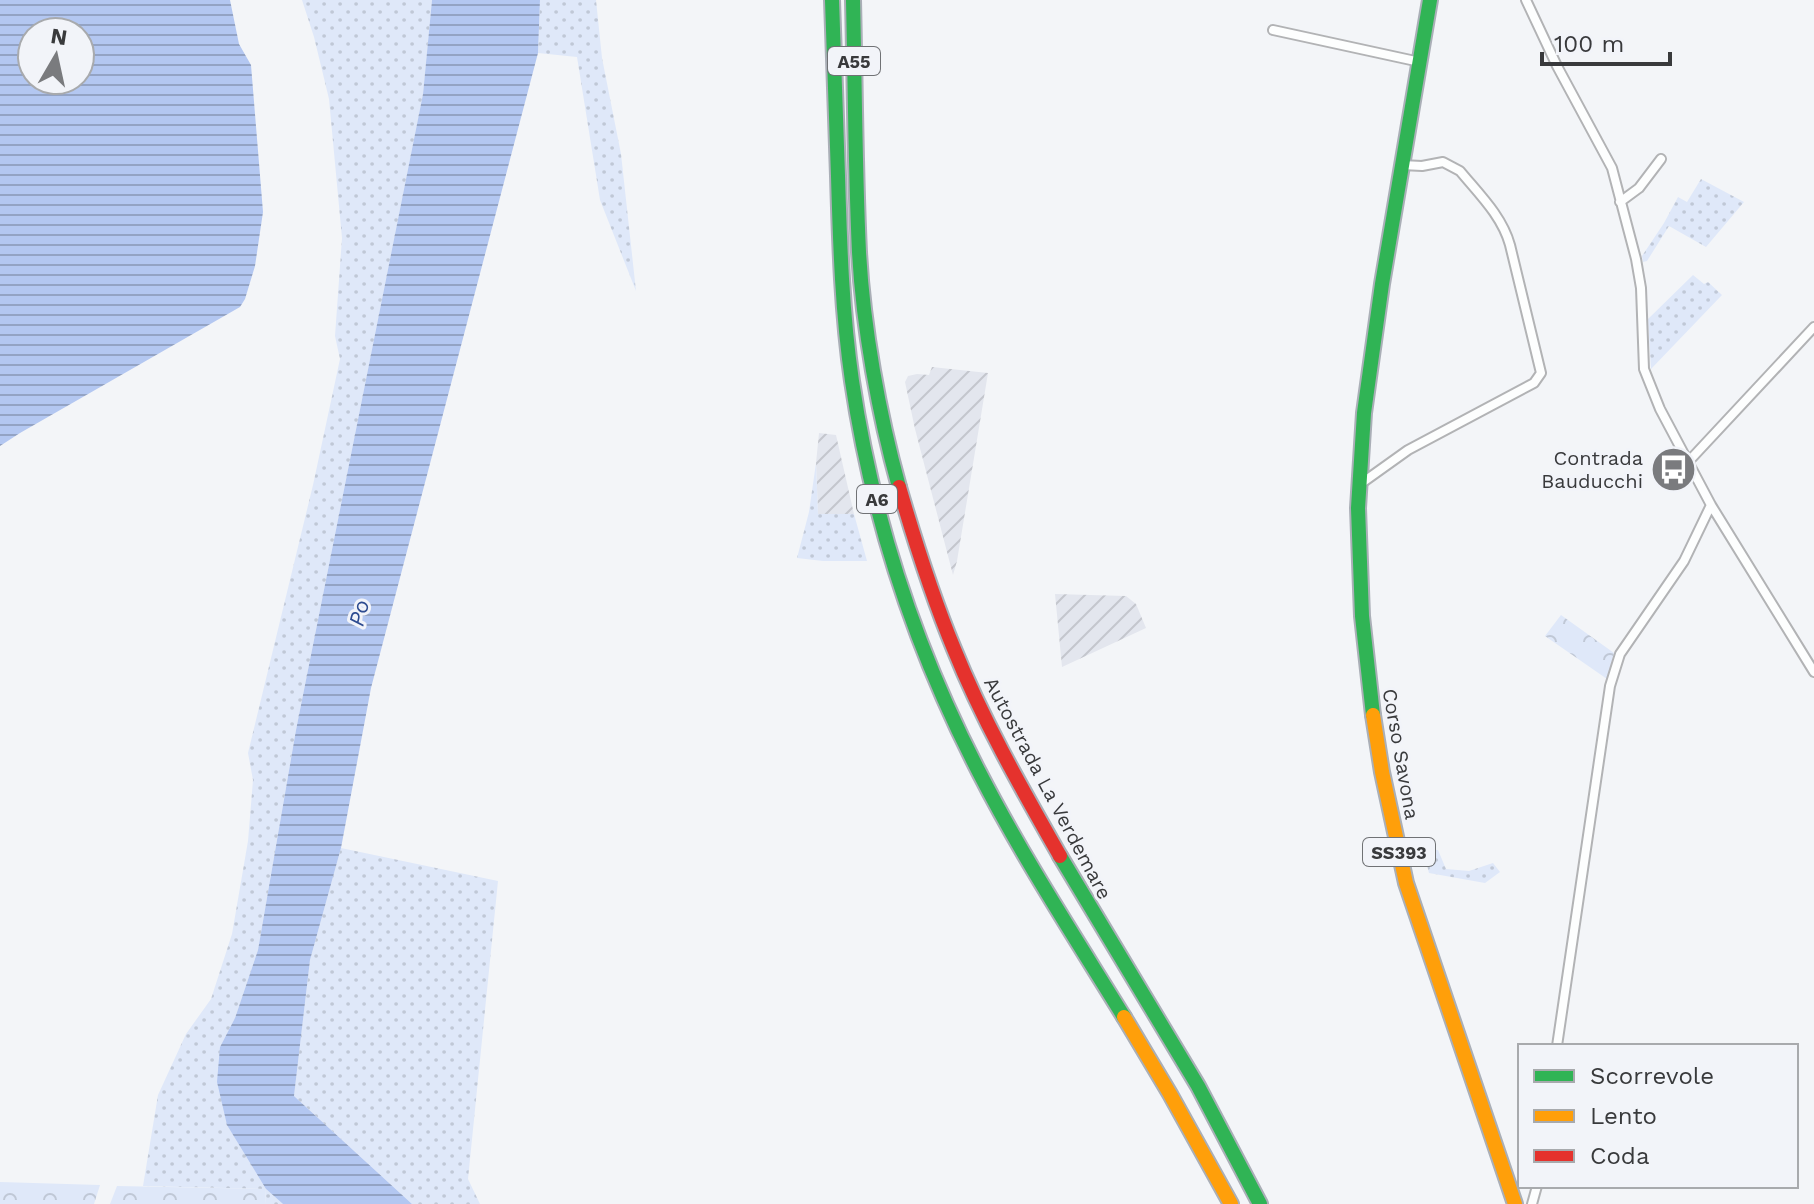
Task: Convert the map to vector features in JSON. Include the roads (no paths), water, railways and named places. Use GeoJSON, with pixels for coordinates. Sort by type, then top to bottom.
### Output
{"type":"FeatureCollection","features":[{"type":"Feature","properties":{"kind":"main road","name":"A55"},"geometry":{"type":"LineString","coordinates":[[832,0],[836,121]]}},
{"type":"Feature","properties":{"kind":"main road","name":"A55"},"geometry":{"type":"LineString","coordinates":[[853,0],[856,122]]}},
{"type":"Feature","properties":{"kind":"main road","name":"Corso Savona"},"geometry":{"type":"LineString","coordinates":[[1430,0],[1364,413],[1359,485],[1362,616],[1369,690],[1382,772],[1406,883],[1515,1204]]}},
{"type":"Feature","properties":{"kind":"main road","name":"A6"},"geometry":{"type":"LineString","coordinates":[[836,121],[840,252],[851,370],[871,477],[919,636],[977,769],[1014,837],[1174,1099],[1231,1204]]}},
{"type":"Feature","properties":{"kind":"main road","name":"Autostrada La Verdemare"},"geometry":{"type":"LineString","coordinates":[[856,122],[859,254],[873,369],[896,475],[935,602],[971,689],[1011,770],[1198,1086],[1260,1204]]}},
{"type":"Feature","properties":{"kind":"street"},"geometry":{"type":"LineString","coordinates":[[1526,0],[1557,66],[1612,168],[1641,288],[1644,369],[1660,409],[1711,505],[1814,672]]}},
{"type":"Feature","properties":{"kind":"street"},"geometry":{"type":"LineString","coordinates":[[1273,30],[1420,62]]}},
{"type":"Feature","properties":{"kind":"street"},"geometry":{"type":"LineString","coordinates":[[1620,202],[1639,188],[1661,159]]}},
{"type":"Feature","properties":{"kind":"street"},"geometry":{"type":"LineString","coordinates":[[1359,485],[1408,450],[1534,383],[1541,373],[1507,232],[1496,214],[1460,171],[1452,166],[1443,162],[1422,166],[1402,165]]}},
{"type":"Feature","properties":{"kind":"street"},"geometry":{"type":"LineString","coordinates":[[1689,461],[1814,327]]}},
{"type":"Feature","properties":{"kind":"street"},"geometry":{"type":"LineString","coordinates":[[1557,1044],[1614,668],[1620,654],[1684,561],[1711,505]]}},
{"type":"Feature","properties":{"kind":"water"},"geometry":{"type":"Polygon","coordinates":[[[0,0],[230,0],[239,44],[251,65],[263,212],[255,266],[245,299],[240,307],[0,446],[0,0]]]}},
{"type":"Feature","properties":{"kind":"water","name":"Po"},"geometry":{"type":"Polygon","coordinates":[[[432,0],[540,0],[538,53],[371,688],[341,848],[310,960],[294,1096],[412,1204],[283,1204],[266,1189],[227,1125],[217,1082],[220,1047],[235,1018],[258,950],[296,730],[423,94],[432,0]]]}},
{"type":"Feature","properties":{"kind":"place","name":"Contrada Bauducchi"},"geometry":{"type":"Point","coordinates":[1674,469]}}]}
